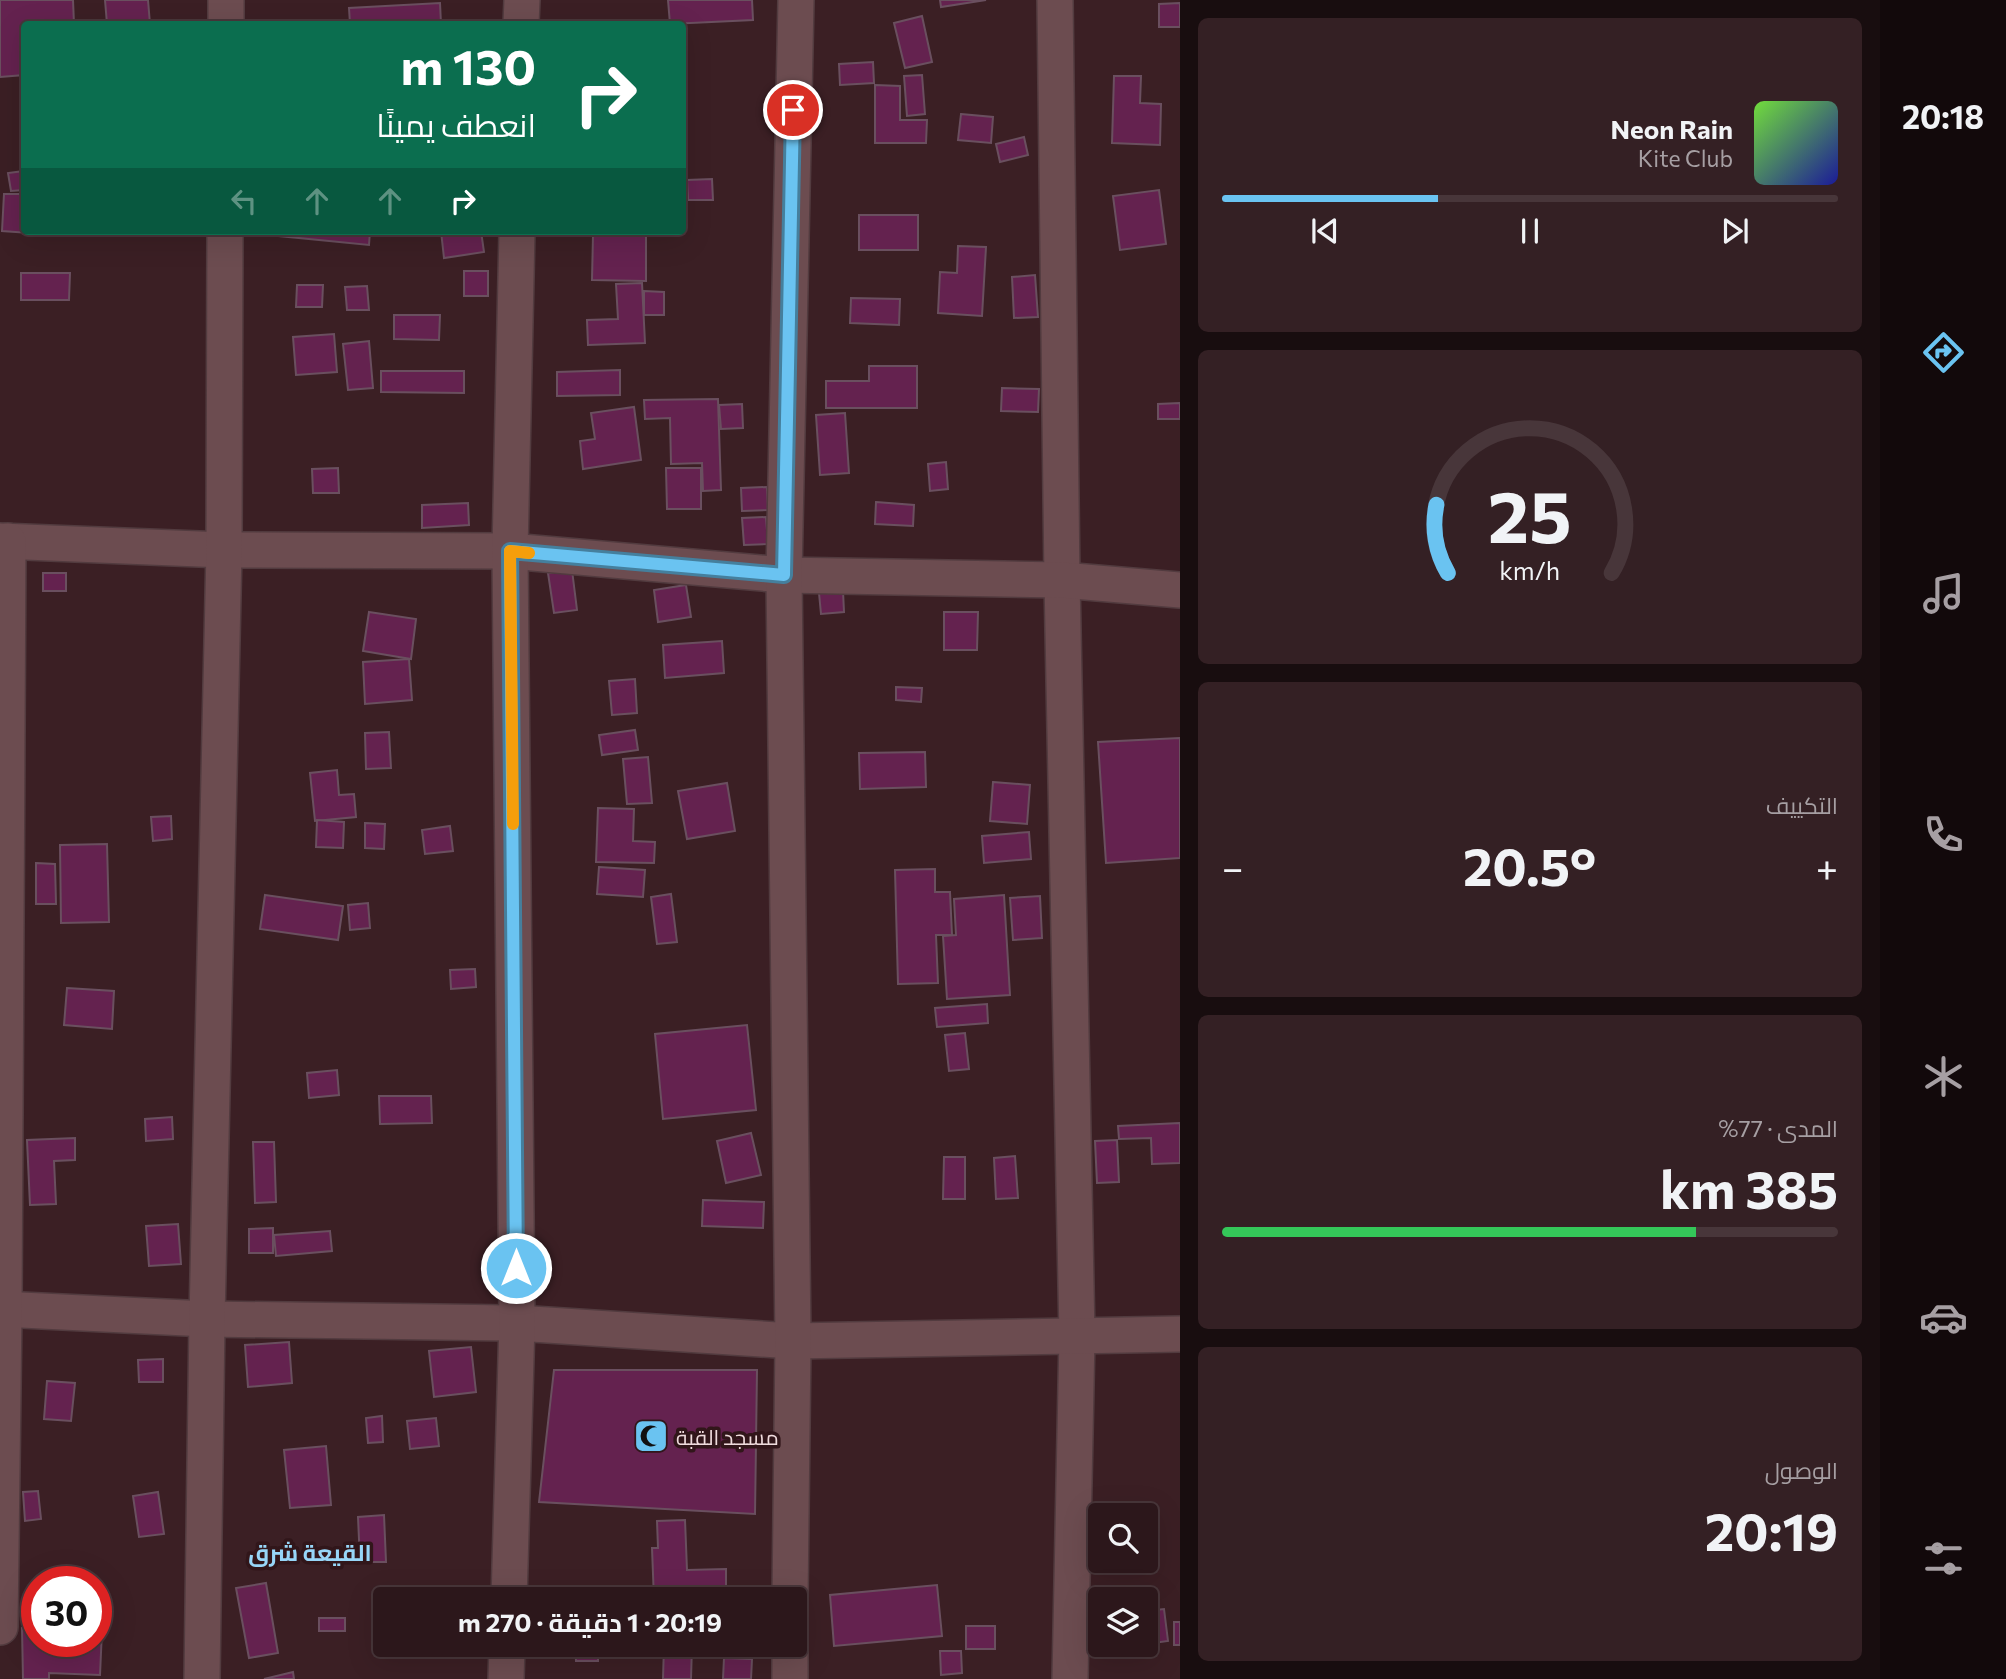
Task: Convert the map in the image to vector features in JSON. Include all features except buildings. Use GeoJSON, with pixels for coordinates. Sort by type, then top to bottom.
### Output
{"type":"FeatureCollection","features":[{"type":"Feature","properties":{"kind":"street"},"geometry":{"type":"LineString","coordinates":[[226,0],[226,21]]}},
{"type":"Feature","properties":{"kind":"street"},"geometry":{"type":"LineString","coordinates":[[521,21],[522,0]]}},
{"type":"Feature","properties":{"kind":"street"},"geometry":{"type":"LineString","coordinates":[[790,1587],[793,1341],[784,575],[796,0]]}},
{"type":"Feature","properties":{"kind":"street"},"geometry":{"type":"LineString","coordinates":[[1055,0],[1062,580],[1077,1336],[1070,1679]]}},
{"type":"Feature","properties":{"kind":"street"},"geometry":{"type":"LineString","coordinates":[[202,1679],[224,550],[225,235]]}},
{"type":"Feature","properties":{"kind":"street"},"geometry":{"type":"LineString","coordinates":[[509,1587],[517,1323],[510,551],[517,235]]}},
{"type":"Feature","properties":{"kind":"street"},"geometry":{"type":"LineString","coordinates":[[0,1627],[4,541],[224,550],[510,551],[784,575],[1062,580],[1180,590]]}},
{"type":"Feature","properties":{"kind":"street"},"geometry":{"type":"LineString","coordinates":[[2,1309],[207,1319],[517,1323],[793,1341],[1180,1334]]}},
{"type":"Feature","properties":{"kind":"street"},"geometry":{"type":"LineString","coordinates":[[506,1679],[507,1657]]}},
{"type":"Feature","properties":{"kind":"street"},"geometry":{"type":"LineString","coordinates":[[790,1657],[790,1679]]}},
{"type":"Feature","properties":{"kind":"slow traffic"},"geometry":{"type":"LineString","coordinates":[[513,824],[510,551],[529,553]]}},
{"type":"Feature","properties":{"kind":"place","name":"مسجد القبة"},"geometry":{"type":"Point","coordinates":[651,1436]}},
{"type":"Feature","properties":{"kind":"district","name":"القيعة شرق"},"geometry":{"type":"Point","coordinates":[310,1552]}},
{"type":"Feature","properties":{"kind":"route"},"geometry":{"type":"LineString","coordinates":[[516,1268],[510,551],[784,575],[793,110]]}}]}
